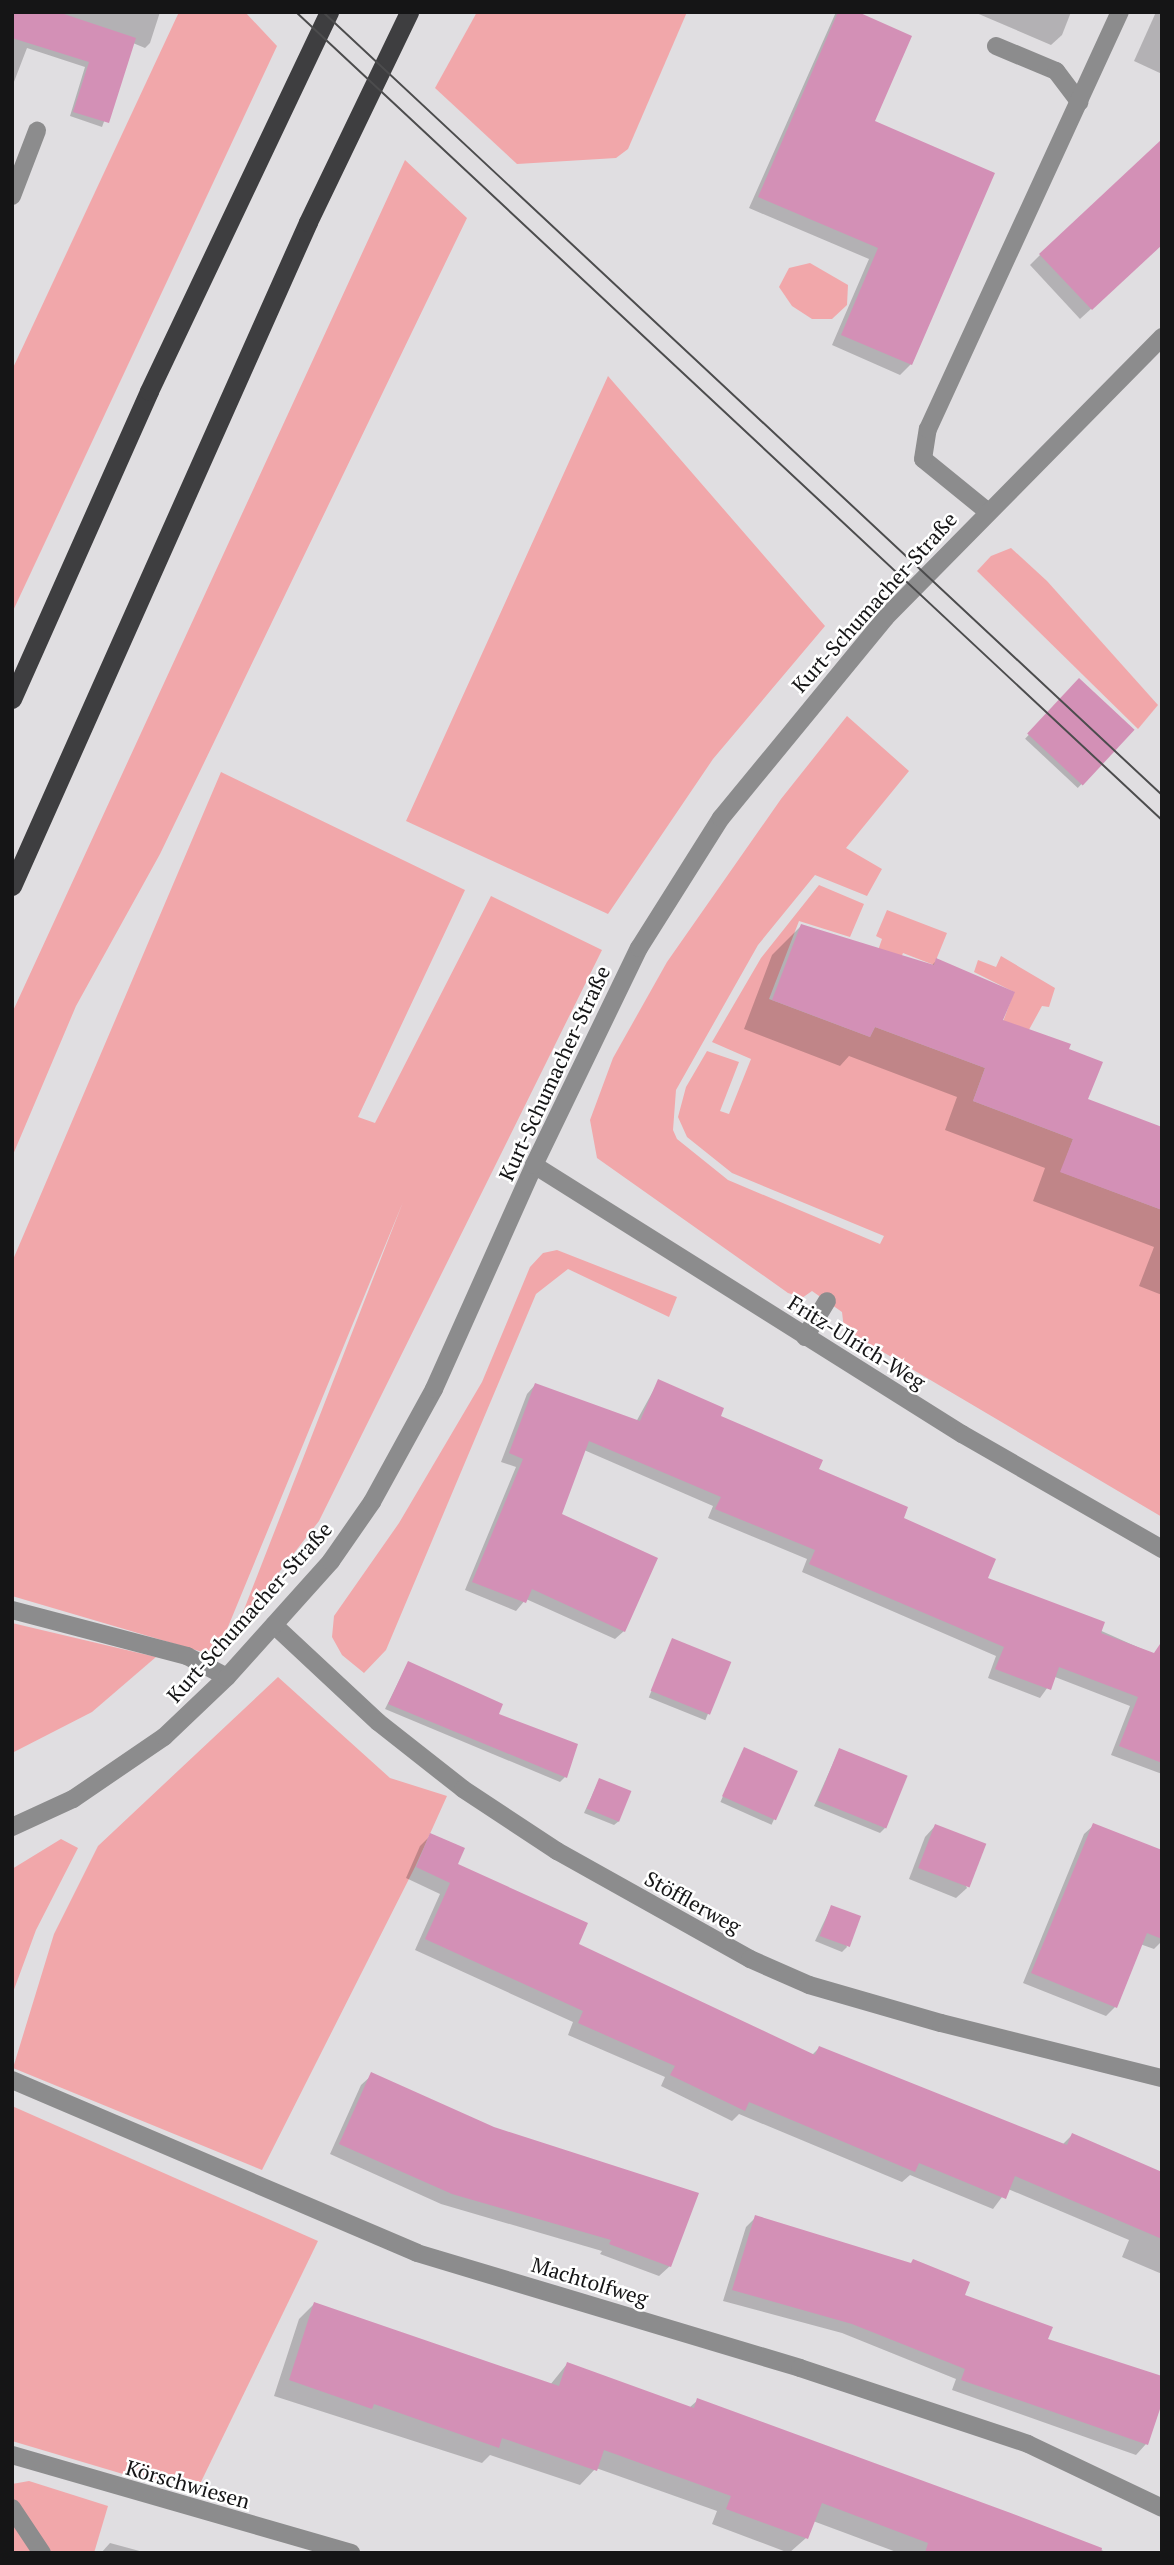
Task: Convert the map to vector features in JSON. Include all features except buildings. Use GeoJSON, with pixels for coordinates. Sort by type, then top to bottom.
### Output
{"type":"FeatureCollection","features":[{"type":"Feature","properties":{"kind":"highway"},"geometry":{"type":"LineString","coordinates":[[12,699],[149,391],[329,12]]}},
{"type":"Feature","properties":{"kind":"highway"},"geometry":{"type":"LineString","coordinates":[[12,886],[307,222],[410,12]]}},
{"type":"Feature","properties":{"kind":"street"},"geometry":{"type":"LineString","coordinates":[[987,511],[923,459],[928,429],[1120,12]]}},
{"type":"Feature","properties":{"kind":"street"},"geometry":{"type":"LineString","coordinates":[[996,46],[1056,71],[1079,102]]}},
{"type":"Feature","properties":{"kind":"street"},"geometry":{"type":"LineString","coordinates":[[12,196],[37,131]]}},
{"type":"Feature","properties":{"kind":"street","name":"Kurt-Schumacher-Straße"},"geometry":{"type":"LineString","coordinates":[[12,1827],[73,1799],[128,1765],[227,1677],[331,1561],[398,1457],[434,1389],[534,1165],[639,948],[721,818],[853,655],[987,511],[1162,337]]}},
{"type":"Feature","properties":{"kind":"street","name":"Fritz-Ulrich-Weg"},"geometry":{"type":"LineString","coordinates":[[534,1165],[805,1337],[1162,1549]]}},
{"type":"Feature","properties":{"kind":"street"},"geometry":{"type":"LineString","coordinates":[[805,1337],[827,1301]]}},
{"type":"Feature","properties":{"kind":"street"},"geometry":{"type":"LineString","coordinates":[[12,1610],[187,1656],[227,1677]]}},
{"type":"Feature","properties":{"kind":"street","name":"Stöfflerweg"},"geometry":{"type":"LineString","coordinates":[[274,1625],[378,1721],[463,1789],[557,1851],[750,1959],[809,1984],[927,2020],[1162,2078]]}},
{"type":"Feature","properties":{"kind":"street","name":"Machtolfweg"},"geometry":{"type":"LineString","coordinates":[[12,2080],[416,2253],[954,2418],[1069,2460],[1162,2508]]}},
{"type":"Feature","properties":{"kind":"street","name":"Körschwiesen"},"geometry":{"type":"LineString","coordinates":[[12,2455],[351,2553]]}},
{"type":"Feature","properties":{"kind":"street"},"geometry":{"type":"LineString","coordinates":[[12,2508],[41,2553]]}},
{"type":"Feature","properties":{"kind":"shaded area"},"geometry":{"type":"Polygon","coordinates":[[[179,12],[245,12],[277,46],[12,613],[12,370],[179,12]]]}},
{"type":"Feature","properties":{"kind":"shaded area"},"geometry":{"type":"Polygon","coordinates":[[[477,12],[687,12],[628,149],[616,158],[517,164],[435,88],[477,12]]]}},
{"type":"Feature","properties":{"kind":"shaded area"},"geometry":{"type":"Polygon","coordinates":[[[405,160],[467,218],[160,854],[76,1006],[12,1157],[12,1013],[405,160]]]}},
{"type":"Feature","properties":{"kind":"shaded area"},"geometry":{"type":"Polygon","coordinates":[[[810,263],[848,285],[847,305],[832,319],[812,319],[792,306],[779,287],[789,268],[810,263]]]}},
{"type":"Feature","properties":{"kind":"shaded area"},"geometry":{"type":"Polygon","coordinates":[[[608,376],[825,626],[713,759],[608,914],[406,821],[608,376]]]}},
{"type":"Feature","properties":{"kind":"shaded area"},"geometry":{"type":"Polygon","coordinates":[[[1011,548],[1047,581],[1158,705],[1138,729],[977,571],[991,556],[1011,548]]]}},
{"type":"Feature","properties":{"kind":"shaded area"},"geometry":{"type":"Polygon","coordinates":[[[847,716],[909,771],[846,848],[882,869],[867,896],[815,875],[758,945],[676,1090],[673,1130],[677,1139],[728,1180],[880,1244],[884,1236],[732,1173],[687,1137],[678,1117],[686,1087],[707,1051],[739,1062],[720,1111],[729,1114],[751,1059],[712,1042],[761,958],[819,885],[864,904],[850,937],[799,921],[769,999],[870,1037],[875,1027],[985,1068],[973,1101],[1073,1139],[1061,1172],[1162,1210],[1162,1517],[844,1329],[842,1312],[812,1291],[802,1298],[788,1293],[597,1158],[590,1120],[613,1058],[667,962],[781,799],[847,716]]]}},
{"type":"Feature","properties":{"kind":"shaded area"},"geometry":{"type":"Polygon","coordinates":[[[221,772],[465,890],[358,1117],[375,1123],[491,896],[602,950],[319,1521],[238,1625],[403,1202],[216,1656],[12,1596],[12,1262],[221,772]]]}},
{"type":"Feature","properties":{"kind":"shaded area"},"geometry":{"type":"Polygon","coordinates":[[[887,910],[947,933],[934,965],[903,953],[897,968],[875,959],[882,939],[876,936],[887,910]]]}},
{"type":"Feature","properties":{"kind":"shaded area"},"geometry":{"type":"Polygon","coordinates":[[[1001,956],[1055,988],[1049,1007],[1042,1006],[1025,1037],[1001,1027],[1014,992],[974,972],[978,960],[996,967],[1001,956]]]}},
{"type":"Feature","properties":{"kind":"shaded area"},"geometry":{"type":"Polygon","coordinates":[[[557,1250],[677,1297],[669,1317],[568,1269],[536,1294],[386,1650],[364,1673],[342,1655],[332,1637],[334,1616],[399,1523],[482,1382],[530,1267],[543,1253],[557,1250]]]}},
{"type":"Feature","properties":{"kind":"shaded area"},"geometry":{"type":"Polygon","coordinates":[[[12,1623],[156,1657],[92,1712],[12,1753],[12,1623]]]}},
{"type":"Feature","properties":{"kind":"shaded area"},"geometry":{"type":"Polygon","coordinates":[[[278,1677],[390,1778],[447,1796],[415,1867],[262,2170],[13,2068],[54,1934],[98,1846],[278,1677]]]}},
{"type":"Feature","properties":{"kind":"shaded area"},"geometry":{"type":"Polygon","coordinates":[[[61,1839],[78,1848],[36,1930],[12,1995],[12,1869],[61,1839]]]}},
{"type":"Feature","properties":{"kind":"shaded area"},"geometry":{"type":"Polygon","coordinates":[[[12,2106],[318,2241],[199,2486],[123,2474],[12,2441],[12,2106]]]}},
{"type":"Feature","properties":{"kind":"shaded area"},"geometry":{"type":"Polygon","coordinates":[[[29,2481],[108,2506],[94,2553],[12,2553],[12,2484],[29,2481]]]}},
{"type":"Feature","properties":{"kind":"tram line"},"geometry":{"type":"LineString","coordinates":[[296,12],[1162,820]]}},
{"type":"Feature","properties":{"kind":"tram line"},"geometry":{"type":"LineString","coordinates":[[323,12],[1162,795]]}}]}
